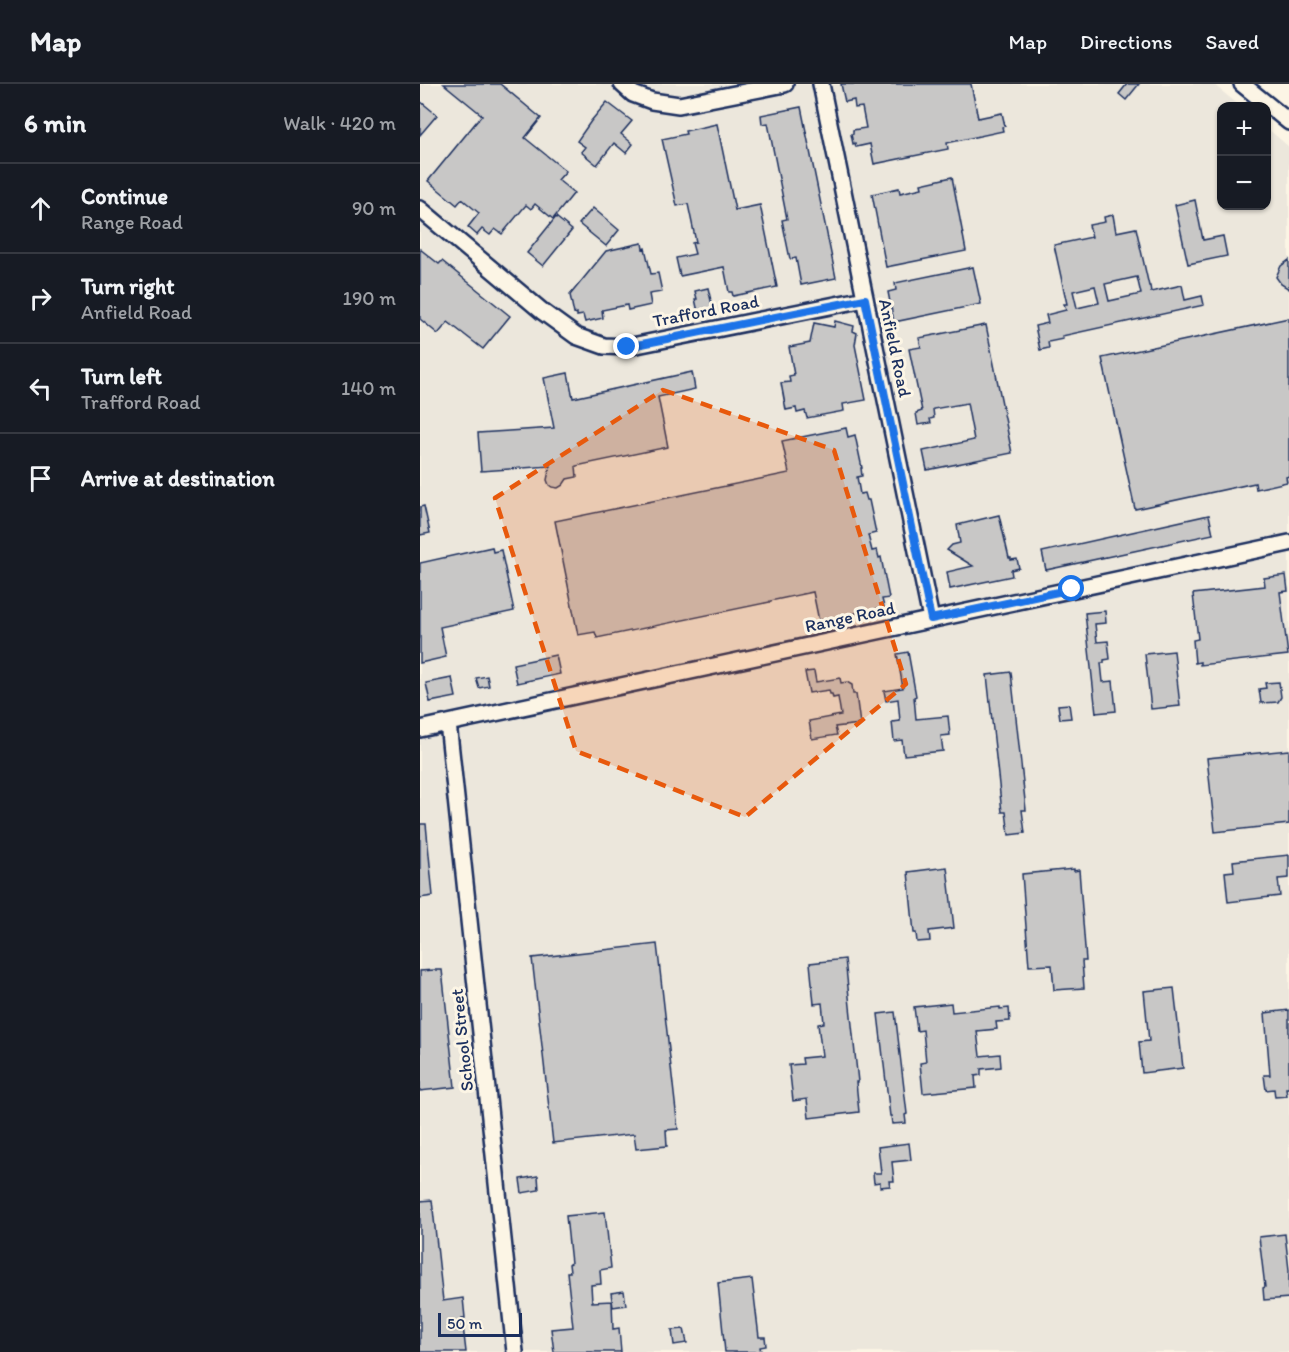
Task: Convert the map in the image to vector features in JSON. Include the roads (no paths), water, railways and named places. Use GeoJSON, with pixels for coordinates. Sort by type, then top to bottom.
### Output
{"type":"FeatureCollection","features":[{"type":"Feature","properties":{"kind":"street"},"geometry":{"type":"LineString","coordinates":[[622,84],[633,94],[652,101],[679,105],[785,84]]}},
{"type":"Feature","properties":{"kind":"street","name":"Anfield Road"},"geometry":{"type":"LineString","coordinates":[[821,84],[931,619]]}},
{"type":"Feature","properties":{"kind":"street"},"geometry":{"type":"LineString","coordinates":[[1242,84],[1289,122]]}},
{"type":"Feature","properties":{"kind":"street","name":"Trafford Road"},"geometry":{"type":"LineString","coordinates":[[420,209],[543,312],[576,336],[604,346],[627,347],[865,299]]}},
{"type":"Feature","properties":{"kind":"street","name":"Range Road"},"geometry":{"type":"LineString","coordinates":[[420,729],[1289,543]]}},
{"type":"Feature","properties":{"kind":"street","name":"School Street"},"geometry":{"type":"LineString","coordinates":[[448,723],[515,1352]]}}]}
